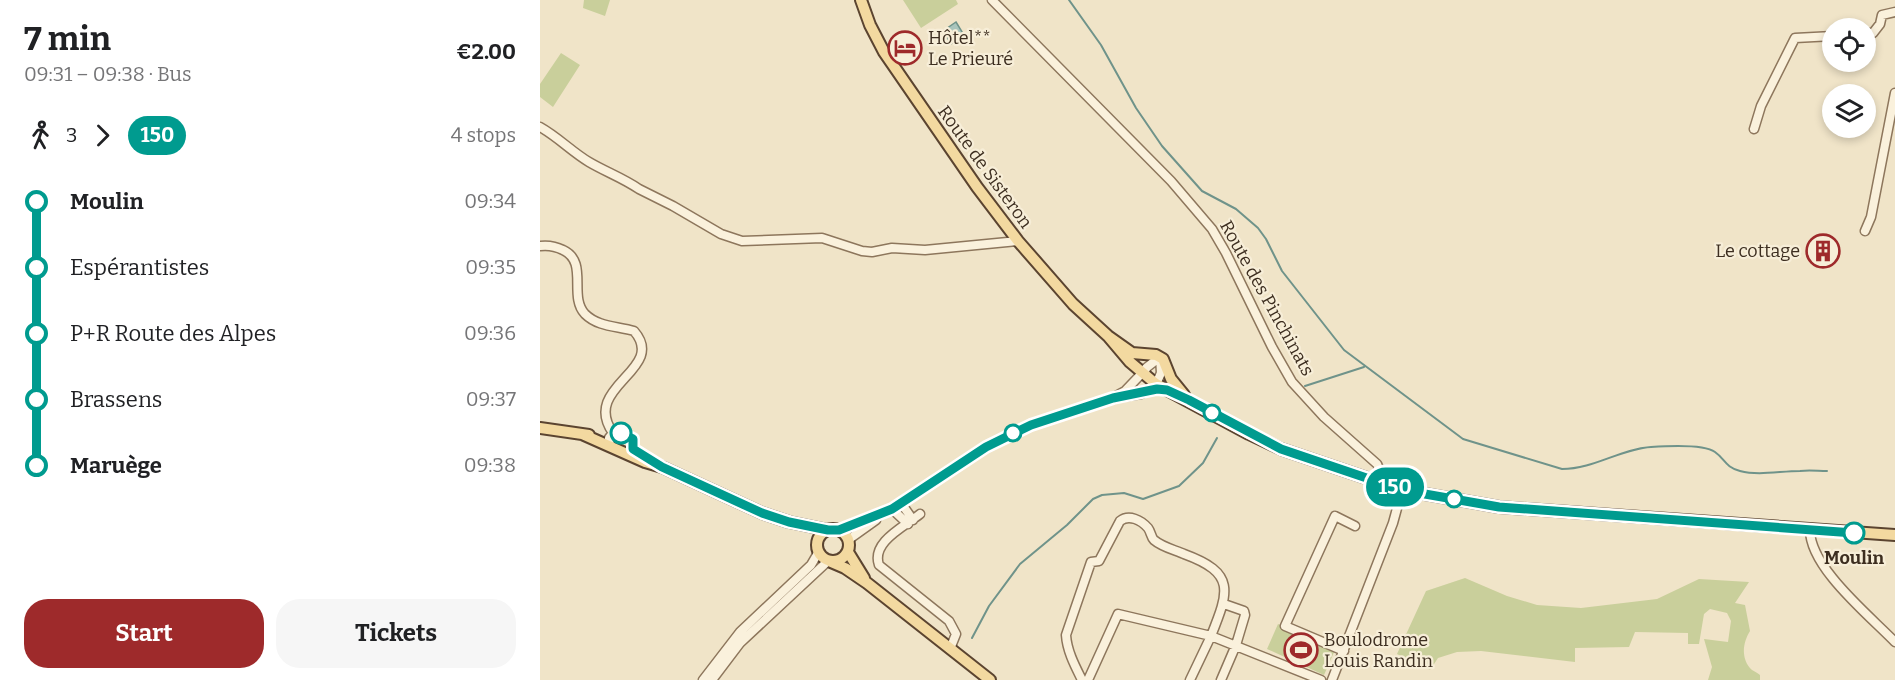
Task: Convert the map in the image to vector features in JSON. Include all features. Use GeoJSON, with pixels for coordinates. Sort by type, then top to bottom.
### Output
{"type":"FeatureCollection","features":[{"type":"Feature","properties":{"kind":"main road","name":"Route de Sisteron"},"geometry":{"type":"LineString","coordinates":[[861,0],[870,25],[884,52],[977,187],[1018,241],[1073,304],[1108,336],[1130,362],[1143,372],[1153,387],[1167,390],[1189,400],[1281,449],[1402,490],[1499,507],[1895,535]]}},
{"type":"Feature","properties":{"kind":"main road","name":"Route de Sisteron"},"geometry":{"type":"LineString","coordinates":[[1108,336],[1132,352],[1164,365],[1175,384],[1189,400]]}},
{"type":"Feature","properties":{"kind":"main road"},"geometry":{"type":"LineString","coordinates":[[540,428],[611,439],[662,467],[762,513],[804,529],[829,561],[845,568],[867,583],[990,680]]}},
{"type":"Feature","properties":{"kind":"main road"},"geometry":{"type":"LineString","coordinates":[[789,522],[833,530],[848,546],[867,583]]}},
{"type":"Feature","properties":{"kind":"main road"},"geometry":{"type":"LineString","coordinates":[[817,548],[820,535],[833,530]]}},
{"type":"Feature","properties":{"kind":"main road"},"geometry":{"type":"LineString","coordinates":[[829,561],[838,561],[848,546]]}},
{"type":"Feature","properties":{"kind":"street","name":"Route des Pinchinats"},"geometry":{"type":"LineString","coordinates":[[992,0],[1196,209],[1212,229],[1226,253],[1272,347],[1292,382],[1304,398],[1377,464],[1385,483]]}},
{"type":"Feature","properties":{"kind":"street"},"geometry":{"type":"LineString","coordinates":[[1876,29],[1882,15],[1895,12]]}},
{"type":"Feature","properties":{"kind":"street"},"geometry":{"type":"LineString","coordinates":[[1754,129],[1761,106],[1795,38],[1822,37]]}},
{"type":"Feature","properties":{"kind":"street"},"geometry":{"type":"LineString","coordinates":[[1865,231],[1871,217],[1895,93]]}},
{"type":"Feature","properties":{"kind":"street"},"geometry":{"type":"LineString","coordinates":[[540,127],[588,162],[731,239],[751,242],[822,238],[872,252],[892,248],[925,250],[1018,241]]}},
{"type":"Feature","properties":{"kind":"street"},"geometry":{"type":"LineString","coordinates":[[540,246],[560,248],[569,253],[575,261],[578,273],[578,303],[584,313],[594,321],[634,331],[642,344],[638,362],[606,400],[605,417],[611,439],[630,436],[633,439],[630,451]]}},
{"type":"Feature","properties":{"kind":"street"},"geometry":{"type":"LineString","coordinates":[[1130,362],[1132,383]]}},
{"type":"Feature","properties":{"kind":"street"},"geometry":{"type":"LineString","coordinates":[[1143,372],[1150,378],[1156,377],[1164,365]]}},
{"type":"Feature","properties":{"kind":"street"},"geometry":{"type":"LineString","coordinates":[[1113,398],[1125,391],[1143,372],[1164,365]]}},
{"type":"Feature","properties":{"kind":"street"},"geometry":{"type":"LineString","coordinates":[[833,530],[889,510],[986,447],[1031,425],[1113,398],[1141,394],[1153,387],[1164,365]]}},
{"type":"Feature","properties":{"kind":"street"},"geometry":{"type":"LineString","coordinates":[[1332,680],[1393,523],[1402,490]]}},
{"type":"Feature","properties":{"kind":"street"},"geometry":{"type":"LineString","coordinates":[[901,503],[914,519]]}},
{"type":"Feature","properties":{"kind":"street"},"geometry":{"type":"LineString","coordinates":[[889,510],[914,519]]}},
{"type":"Feature","properties":{"kind":"street"},"geometry":{"type":"LineString","coordinates":[[848,546],[889,510]]}},
{"type":"Feature","properties":{"kind":"street"},"geometry":{"type":"LineString","coordinates":[[1344,651],[1285,626],[1335,516],[1355,526]]}},
{"type":"Feature","properties":{"kind":"street"},"geometry":{"type":"LineString","coordinates":[[1082,680],[1073,663],[1066,635],[1091,562],[1099,561],[1120,521],[1124,518],[1137,520],[1149,529],[1154,540],[1202,560],[1222,579],[1225,587],[1224,604],[1190,680]]}},
{"type":"Feature","properties":{"kind":"street"},"geometry":{"type":"LineString","coordinates":[[914,519],[879,548],[876,557],[879,565],[949,621],[956,634],[950,650]]}},
{"type":"Feature","properties":{"kind":"street"},"geometry":{"type":"LineString","coordinates":[[1810,529],[1810,537],[1816,552],[1836,582],[1894,640]]}},
{"type":"Feature","properties":{"kind":"street"},"geometry":{"type":"LineString","coordinates":[[703,680],[740,632],[811,565],[817,548]]}},
{"type":"Feature","properties":{"kind":"street"},"geometry":{"type":"LineString","coordinates":[[712,680],[740,643],[829,561]]}},
{"type":"Feature","properties":{"kind":"street"},"geometry":{"type":"LineString","coordinates":[[1221,680],[1236,645],[1245,615],[1244,611],[1224,604]]}},
{"type":"Feature","properties":{"kind":"street"},"geometry":{"type":"LineString","coordinates":[[1088,680],[1118,614],[1211,636],[1321,680]]}},
{"type":"Feature","properties":{"kind":"green space"},"geometry":{"type":"Polygon","coordinates":[[[584,0],[610,0],[605,16],[583,8],[584,0]]]}},
{"type":"Feature","properties":{"kind":"green space"},"geometry":{"type":"Polygon","coordinates":[[[903,0],[956,0],[958,4],[921,28],[903,0]]]}},
{"type":"Feature","properties":{"kind":"green space"},"geometry":{"type":"Polygon","coordinates":[[[561,53],[580,65],[553,107],[540,97],[540,84],[561,53]]]}},
{"type":"Feature","properties":{"kind":"green space"},"geometry":{"type":"Polygon","coordinates":[[[1465,578],[1507,596],[1537,605],[1581,608],[1657,599],[1699,579],[1749,582],[1735,603],[1745,605],[1750,631],[1744,645],[1744,656],[1748,666],[1760,675],[1760,680],[1708,680],[1712,667],[1704,639],[1728,642],[1731,621],[1727,613],[1710,609],[1704,614],[1699,644],[1688,644],[1688,633],[1635,632],[1629,647],[1575,648],[1575,662],[1481,651],[1457,652],[1438,658],[1430,670],[1397,654],[1426,591],[1465,578]]]}},
{"type":"Feature","properties":{"kind":"green space","name":"Boulodrome Louis Randin"},"geometry":{"type":"Polygon","coordinates":[[[1278,624],[1335,650],[1324,675],[1267,649],[1278,624]]]}},
{"type":"Feature","properties":{"kind":"water"},"geometry":{"type":"Polygon","coordinates":[[[956,22],[964,35],[951,44],[943,31],[956,22]]]}},
{"type":"Feature","properties":{"kind":"waterway"},"geometry":{"type":"LineString","coordinates":[[1069,0],[1101,45],[1136,108],[1162,146],[1202,191],[1236,209],[1258,228],[1282,271],[1344,350],[1463,439],[1562,469],[1585,466],[1629,451],[1675,446],[1710,449],[1731,467],[1740,471],[1762,473],[1827,471]]}},
{"type":"Feature","properties":{"kind":"waterway"},"geometry":{"type":"LineString","coordinates":[[1305,386],[1364,367]]}},
{"type":"Feature","properties":{"kind":"waterway"},"geometry":{"type":"LineString","coordinates":[[972,638],[989,606],[1020,564],[1067,525],[1093,499],[1102,495],[1124,493],[1143,499],[1179,486],[1203,463],[1217,438]]}},
{"type":"Feature","properties":{"kind":"bus line","name":"150"},"geometry":{"type":"LineString","coordinates":[[621,433],[633,439],[633,449],[662,467],[762,513],[789,522],[839,530],[892,509],[986,447],[1031,425],[1113,398],[1157,389],[1167,390],[1189,400],[1249,434],[1281,449],[1402,490],[1421,494],[1499,507],[1854,533]]}},
{"type":"Feature","properties":{"kind":"place","name":"Hôtel** Le Prieuré"},"geometry":{"type":"Point","coordinates":[905,48]}},
{"type":"Feature","properties":{"kind":"place","name":"Le cottage"},"geometry":{"type":"Point","coordinates":[1823,251]}},
{"type":"Feature","properties":{"kind":"place","name":"Moulin"},"geometry":{"type":"Point","coordinates":[1854,533]}},
{"type":"Feature","properties":{"kind":"place","name":"Boulodrome Louis Randin"},"geometry":{"type":"Point","coordinates":[1301,650]}}]}
